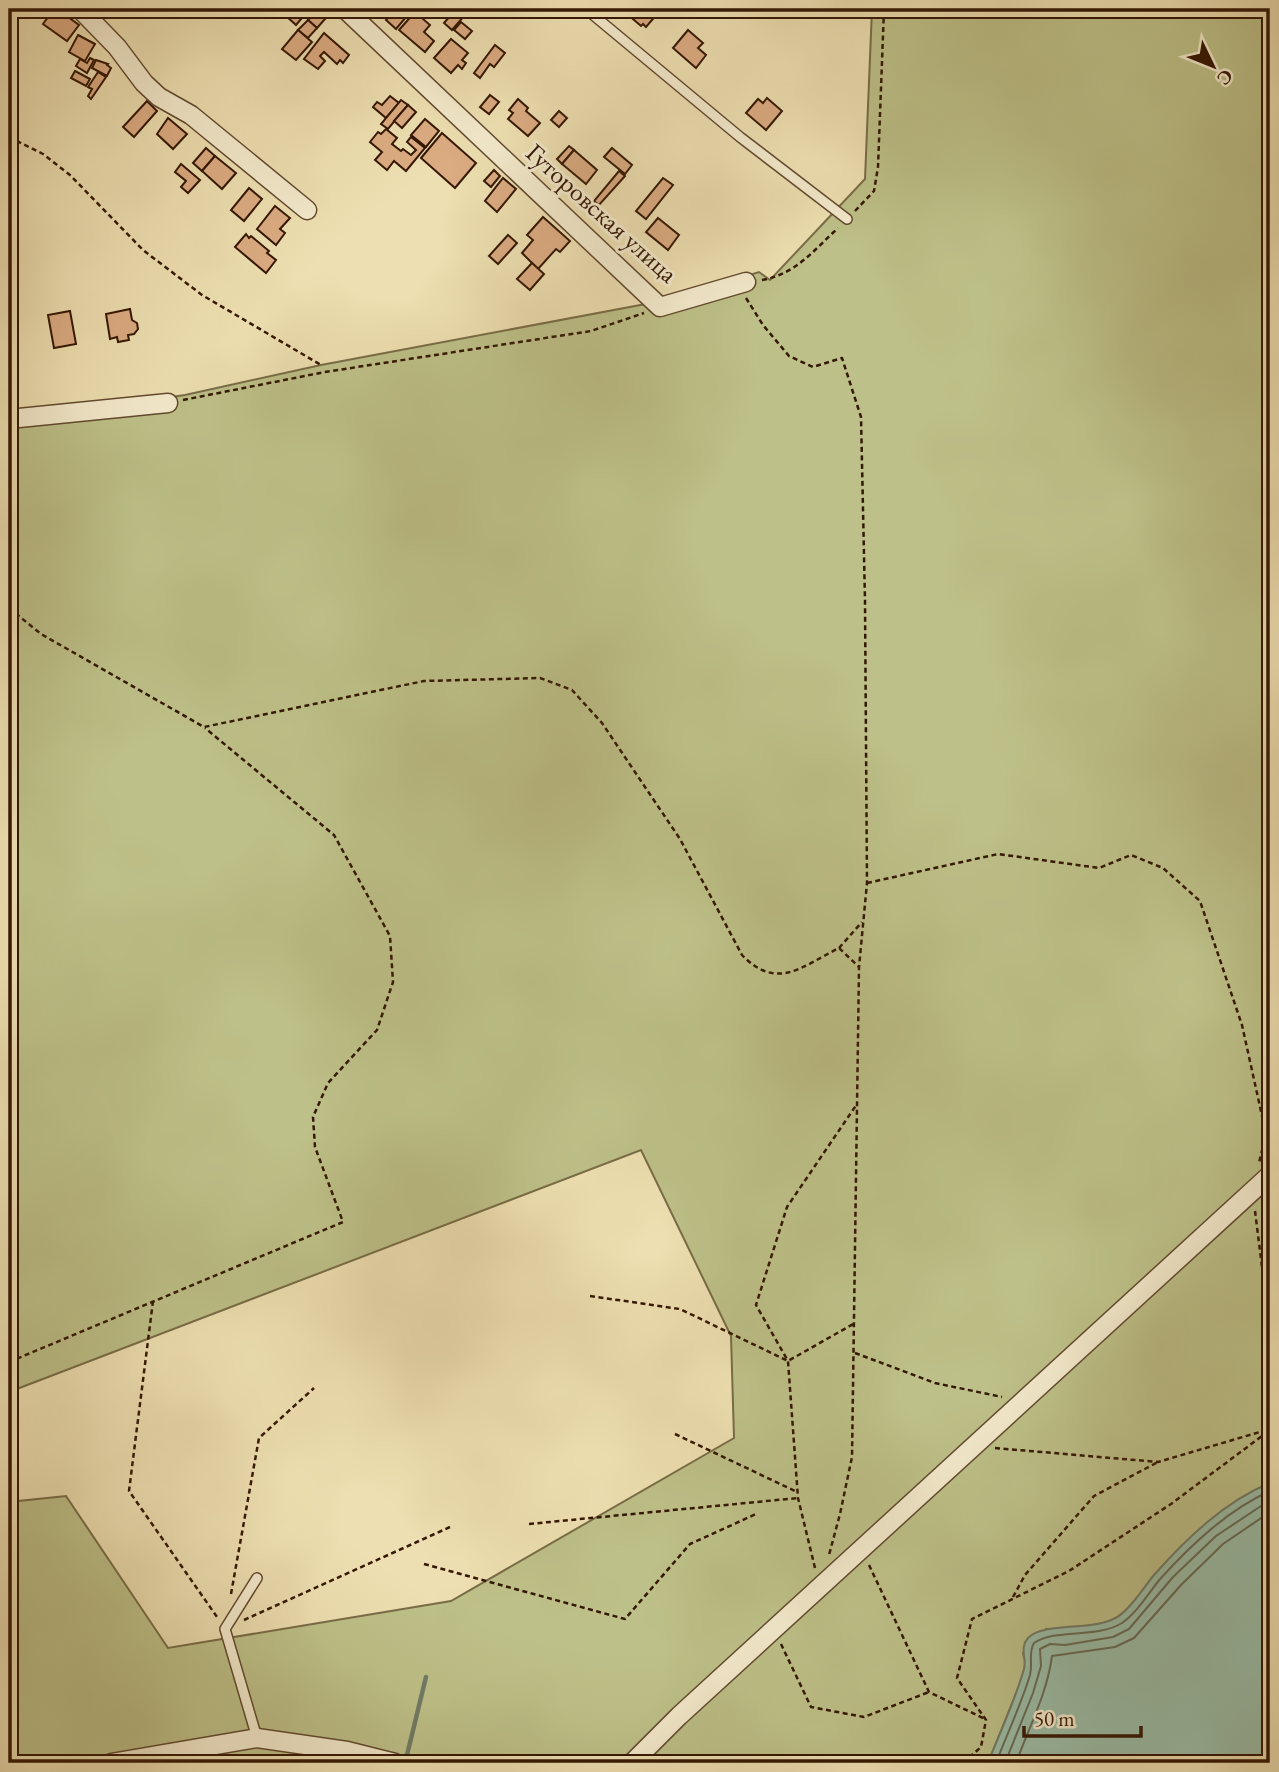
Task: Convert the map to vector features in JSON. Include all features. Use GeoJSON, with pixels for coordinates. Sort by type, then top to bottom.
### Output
{"type":"FeatureCollection","features":[{"type":"Feature","properties":{"kind":"street"},"geometry":{"type":"LineString","coordinates":[[80,9],[117,47],[144,83],[159,97],[191,116],[307,209]]}},
{"type":"Feature","properties":{"kind":"street","name":"Гуторовская улица"},"geometry":{"type":"LineString","coordinates":[[345,9],[660,307],[746,282]]}},
{"type":"Feature","properties":{"kind":"street"},"geometry":{"type":"LineString","coordinates":[[9,419],[168,403]]}},
{"type":"Feature","properties":{"kind":"street"},"geometry":{"type":"LineString","coordinates":[[632,1763],[678,1716],[1270,1175]]}},
{"type":"Feature","properties":{"kind":"street"},"geometry":{"type":"LineString","coordinates":[[111,1763],[257,1738],[347,1751],[395,1763]]}},
{"type":"Feature","properties":{"kind":"lane"},"geometry":{"type":"LineString","coordinates":[[586,9],[740,137],[847,219]]}},
{"type":"Feature","properties":{"kind":"lane"},"geometry":{"type":"LineString","coordinates":[[257,1578],[225,1629],[257,1738]]}},
{"type":"Feature","properties":{"kind":"path"},"geometry":{"type":"LineString","coordinates":[[819,1588],[841,1514],[852,1457],[859,967],[867,883],[861,417],[842,358],[813,368],[789,356],[762,325],[746,299],[746,282],[778,277],[794,269],[874,191],[878,167],[884,9]]}},
{"type":"Feature","properties":{"kind":"path"},"geometry":{"type":"LineString","coordinates":[[9,137],[43,154],[70,175],[143,250],[202,295],[321,365]]}},
{"type":"Feature","properties":{"kind":"path"},"geometry":{"type":"LineString","coordinates":[[168,403],[325,372],[591,331],[660,307]]}},
{"type":"Feature","properties":{"kind":"path"},"geometry":{"type":"LineString","coordinates":[[9,608],[41,634],[204,727],[334,835],[390,936],[393,982],[377,1030],[328,1083],[313,1117],[315,1147],[343,1222],[9,1362]]}},
{"type":"Feature","properties":{"kind":"path"},"geometry":{"type":"LineString","coordinates":[[204,727],[424,681],[540,678],[572,690],[602,723],[680,839],[742,955],[754,967],[772,975],[791,972],[839,948],[864,920]]}},
{"type":"Feature","properties":{"kind":"path"},"geometry":{"type":"LineString","coordinates":[[867,883],[998,854],[1099,867],[1131,855],[1163,868],[1200,901],[1242,1026],[1266,1134],[1252,1192],[1262,1267],[1270,1279]]}},
{"type":"Feature","properties":{"kind":"path"},"geometry":{"type":"LineString","coordinates":[[839,948],[859,967]]}},
{"type":"Feature","properties":{"kind":"path"},"geometry":{"type":"LineString","coordinates":[[819,1588],[797,1492],[788,1360],[756,1305],[787,1207],[858,1103]]}},
{"type":"Feature","properties":{"kind":"path"},"geometry":{"type":"LineString","coordinates":[[590,1296],[680,1309],[788,1360]]}},
{"type":"Feature","properties":{"kind":"path"},"geometry":{"type":"LineString","coordinates":[[153,1301],[129,1491],[225,1629],[450,1527]]}},
{"type":"Feature","properties":{"kind":"path"},"geometry":{"type":"LineString","coordinates":[[788,1360],[855,1323]]}},
{"type":"Feature","properties":{"kind":"path"},"geometry":{"type":"LineString","coordinates":[[855,1353],[935,1383],[1022,1401]]}},
{"type":"Feature","properties":{"kind":"path"},"geometry":{"type":"LineString","coordinates":[[230,1601],[259,1438],[314,1388]]}},
{"type":"Feature","properties":{"kind":"path"},"geometry":{"type":"LineString","coordinates":[[1012,1599],[1025,1575],[1094,1496],[1158,1462],[1270,1429]]}},
{"type":"Feature","properties":{"kind":"path"},"geometry":{"type":"LineString","coordinates":[[962,1763],[981,1747],[986,1720],[957,1678],[972,1619],[1069,1571],[1171,1504],[1270,1429]]}},
{"type":"Feature","properties":{"kind":"path"},"geometry":{"type":"LineString","coordinates":[[675,1434],[797,1492]]}},
{"type":"Feature","properties":{"kind":"path"},"geometry":{"type":"LineString","coordinates":[[973,1447],[1158,1462]]}},
{"type":"Feature","properties":{"kind":"path"},"geometry":{"type":"LineString","coordinates":[[529,1524],[798,1498]]}},
{"type":"Feature","properties":{"kind":"path"},"geometry":{"type":"LineString","coordinates":[[424,1564],[625,1619],[690,1544],[755,1514]]}},
{"type":"Feature","properties":{"kind":"path"},"geometry":{"type":"LineString","coordinates":[[861,1550],[929,1692],[986,1720]]}},
{"type":"Feature","properties":{"kind":"path"},"geometry":{"type":"LineString","coordinates":[[775,1629],[811,1707],[864,1717],[929,1692]]}},
{"type":"Feature","properties":{"kind":"path"},"geometry":{"type":"LineString","coordinates":[[910,1763],[934,1763]]}},
{"type":"Feature","properties":{"kind":"green space"},"geometry":{"type":"Polygon","coordinates":[[[872,9],[1270,9],[1270,1483],[1239,1500],[1197,1532],[1154,1575],[1120,1615],[1095,1625],[1046,1629],[1023,1653],[1026,1664],[988,1763],[9,1763],[9,1502],[66,1496],[168,1648],[451,1601],[734,1438],[731,1336],[641,1150],[9,1392],[9,420],[185,395],[321,365],[667,300],[759,272],[770,280],[865,179],[872,9]]]}},
{"type":"Feature","properties":{"kind":"water"},"geometry":{"type":"Polygon","coordinates":[[[1270,1483],[1270,1763],[988,1763],[1020,1681],[1025,1665],[1024,1646],[1028,1638],[1046,1630],[1098,1624],[1119,1616],[1166,1561],[1207,1522],[1237,1500],[1270,1483]]]}},
{"type":"Feature","properties":{"kind":"building"},"geometry":{"type":"Polygon","coordinates":[[[54,9],[79,25],[67,41],[43,24],[54,9]]]}},
{"type":"Feature","properties":{"kind":"building"},"geometry":{"type":"Polygon","coordinates":[[[293,9],[304,9],[307,12],[296,25],[286,16],[293,9]]]}},
{"type":"Feature","properties":{"kind":"building"},"geometry":{"type":"Polygon","coordinates":[[[396,9],[412,10],[396,29],[386,20],[396,9]]]}},
{"type":"Feature","properties":{"kind":"building"},"geometry":{"type":"Polygon","coordinates":[[[456,9],[465,15],[452,30],[444,23],[456,9]]]}},
{"type":"Feature","properties":{"kind":"building"},"geometry":{"type":"Polygon","coordinates":[[[629,9],[656,9],[658,13],[646,27],[626,13],[629,9]]]}},
{"type":"Feature","properties":{"kind":"building"},"geometry":{"type":"Polygon","coordinates":[[[316,11],[325,19],[317,28],[308,20],[316,11]]]}},
{"type":"Feature","properties":{"kind":"building"},"geometry":{"type":"Polygon","coordinates":[[[415,12],[430,25],[424,32],[434,41],[425,52],[399,30],[415,12]]]}},
{"type":"Feature","properties":{"kind":"building"},"geometry":{"type":"Polygon","coordinates":[[[308,20],[317,28],[308,38],[298,30],[308,20]]]}},
{"type":"Feature","properties":{"kind":"building"},"geometry":{"type":"Polygon","coordinates":[[[461,22],[472,31],[465,39],[454,30],[461,22]]]}},
{"type":"Feature","properties":{"kind":"building"},"geometry":{"type":"Polygon","coordinates":[[[298,30],[312,42],[296,60],[282,49],[298,30]]]}},
{"type":"Feature","properties":{"kind":"building"},"geometry":{"type":"Polygon","coordinates":[[[688,30],[703,43],[698,48],[706,55],[696,68],[673,48],[688,30]]]}},
{"type":"Feature","properties":{"kind":"building"},"geometry":{"type":"Polygon","coordinates":[[[324,33],[349,55],[343,63],[340,60],[337,64],[324,52],[320,56],[325,61],[318,69],[304,59],[324,33]]]}},
{"type":"Feature","properties":{"kind":"building"},"geometry":{"type":"Polygon","coordinates":[[[78,35],[95,44],[85,61],[69,52],[78,35]]]}},
{"type":"Feature","properties":{"kind":"building"},"geometry":{"type":"Polygon","coordinates":[[[451,39],[468,53],[462,60],[466,63],[462,69],[458,65],[451,73],[434,58],[451,39]]]}},
{"type":"Feature","properties":{"kind":"building"},"geometry":{"type":"Polygon","coordinates":[[[495,45],[505,53],[494,67],[490,64],[480,78],[474,73],[495,45]]]}},
{"type":"Feature","properties":{"kind":"building"},"geometry":{"type":"Polygon","coordinates":[[[90,58],[94,60],[87,73],[76,66],[80,59],[87,63],[90,58]]]}},
{"type":"Feature","properties":{"kind":"building"},"geometry":{"type":"Polygon","coordinates":[[[96,60],[108,64],[111,68],[107,76],[92,68],[96,60]]]}},
{"type":"Feature","properties":{"kind":"building"},"geometry":{"type":"Polygon","coordinates":[[[75,71],[90,79],[86,86],[71,78],[75,71]]]}},
{"type":"Feature","properties":{"kind":"building"},"geometry":{"type":"Polygon","coordinates":[[[98,72],[106,77],[91,99],[88,96],[92,89],[88,87],[98,72]]]}},
{"type":"Feature","properties":{"kind":"building"},"geometry":{"type":"Polygon","coordinates":[[[490,95],[499,102],[489,114],[480,107],[490,95]]]}},
{"type":"Feature","properties":{"kind":"building"},"geometry":{"type":"Polygon","coordinates":[[[390,96],[399,103],[386,118],[373,107],[377,102],[382,105],[390,96]]]}},
{"type":"Feature","properties":{"kind":"building"},"geometry":{"type":"Polygon","coordinates":[[[767,98],[782,111],[766,130],[746,113],[758,99],[763,103],[767,98]]]}},
{"type":"Feature","properties":{"kind":"building"},"geometry":{"type":"Polygon","coordinates":[[[518,99],[528,108],[526,111],[540,123],[528,136],[508,119],[513,113],[509,110],[518,99]]]}},
{"type":"Feature","properties":{"kind":"building"},"geometry":{"type":"Polygon","coordinates":[[[401,100],[408,105],[388,129],[381,124],[401,100]]]}},
{"type":"Feature","properties":{"kind":"building"},"geometry":{"type":"Polygon","coordinates":[[[147,101],[157,111],[134,137],[123,127],[147,101]]]}},
{"type":"Feature","properties":{"kind":"building"},"geometry":{"type":"Polygon","coordinates":[[[408,105],[416,112],[402,128],[394,121],[408,105]]]}},
{"type":"Feature","properties":{"kind":"building"},"geometry":{"type":"Polygon","coordinates":[[[559,111],[567,118],[559,127],[551,120],[559,111]]]}},
{"type":"Feature","properties":{"kind":"building"},"geometry":{"type":"Polygon","coordinates":[[[168,118],[187,134],[173,149],[157,134],[168,118]]]}},
{"type":"Feature","properties":{"kind":"building"},"geometry":{"type":"Polygon","coordinates":[[[425,119],[439,131],[426,147],[411,135],[425,119]]]}},
{"type":"Feature","properties":{"kind":"building"},"geometry":{"type":"Polygon","coordinates":[[[386,129],[397,138],[392,144],[401,151],[403,149],[411,155],[416,150],[407,142],[411,137],[425,148],[406,171],[394,161],[387,170],[375,160],[382,152],[370,142],[378,132],[381,134],[386,129]]]}},
{"type":"Feature","properties":{"kind":"building"},"geometry":{"type":"Polygon","coordinates":[[[442,133],[476,163],[455,188],[421,158],[442,133]]]}},
{"type":"Feature","properties":{"kind":"building"},"geometry":{"type":"Polygon","coordinates":[[[569,146],[574,150],[562,164],[557,159],[569,146]]]}},
{"type":"Feature","properties":{"kind":"building"},"geometry":{"type":"Polygon","coordinates":[[[206,148],[215,156],[202,171],[193,163],[206,148]]]}},
{"type":"Feature","properties":{"kind":"building"},"geometry":{"type":"Polygon","coordinates":[[[612,148],[632,165],[625,174],[604,157],[612,148]]]}},
{"type":"Feature","properties":{"kind":"building"},"geometry":{"type":"Polygon","coordinates":[[[574,150],[597,170],[586,184],[562,164],[574,150]]]}},
{"type":"Feature","properties":{"kind":"building"},"geometry":{"type":"Polygon","coordinates":[[[215,156],[236,173],[222,189],[202,171],[215,156]]]}},
{"type":"Feature","properties":{"kind":"building"},"geometry":{"type":"Polygon","coordinates":[[[181,164],[200,180],[188,193],[181,187],[186,181],[175,172],[181,164]]]}},
{"type":"Feature","properties":{"kind":"building"},"geometry":{"type":"Polygon","coordinates":[[[494,170],[500,176],[491,187],[484,181],[494,170]]]}},
{"type":"Feature","properties":{"kind":"building"},"geometry":{"type":"Polygon","coordinates":[[[619,171],[625,176],[599,205],[594,201],[619,171]]]}},
{"type":"Feature","properties":{"kind":"building"},"geometry":{"type":"Polygon","coordinates":[[[503,178],[516,189],[497,212],[485,201],[503,178]]]}},
{"type":"Feature","properties":{"kind":"building"},"geometry":{"type":"Polygon","coordinates":[[[663,178],[673,185],[646,219],[636,211],[663,178]]]}},
{"type":"Feature","properties":{"kind":"building"},"geometry":{"type":"Polygon","coordinates":[[[249,188],[262,199],[244,221],[231,210],[249,188]]]}},
{"type":"Feature","properties":{"kind":"building"},"geometry":{"type":"Polygon","coordinates":[[[275,206],[290,218],[280,229],[285,233],[276,245],[257,229],[275,206]]]}},
{"type":"Feature","properties":{"kind":"building"},"geometry":{"type":"Polygon","coordinates":[[[543,217],[570,241],[560,252],[556,249],[538,269],[522,253],[533,240],[527,235],[543,217]]]}},
{"type":"Feature","properties":{"kind":"building"},"geometry":{"type":"Polygon","coordinates":[[[658,218],[679,235],[668,250],[646,232],[658,218]]]}},
{"type":"Feature","properties":{"kind":"building"},"geometry":{"type":"Polygon","coordinates":[[[246,234],[269,251],[267,253],[276,260],[266,273],[235,247],[246,234]]]}},
{"type":"Feature","properties":{"kind":"building"},"geometry":{"type":"Polygon","coordinates":[[[508,235],[517,243],[498,264],[489,256],[508,235]]]}},
{"type":"Feature","properties":{"kind":"building"},"geometry":{"type":"Polygon","coordinates":[[[532,263],[544,274],[530,290],[517,279],[532,263]]]}},
{"type":"Feature","properties":{"kind":"building"},"geometry":{"type":"Polygon","coordinates":[[[130,309],[132,320],[137,323],[138,329],[134,334],[128,335],[129,340],[118,342],[117,337],[110,339],[106,314],[130,309]]]}},
{"type":"Feature","properties":{"kind":"building"},"geometry":{"type":"Polygon","coordinates":[[[70,311],[76,344],[54,348],[48,315],[70,311]]]}},
{"type":"Feature","properties":{"kind":"waterway"},"geometry":{"type":"LineString","coordinates":[[407,1755],[426,1677]]}}]}
